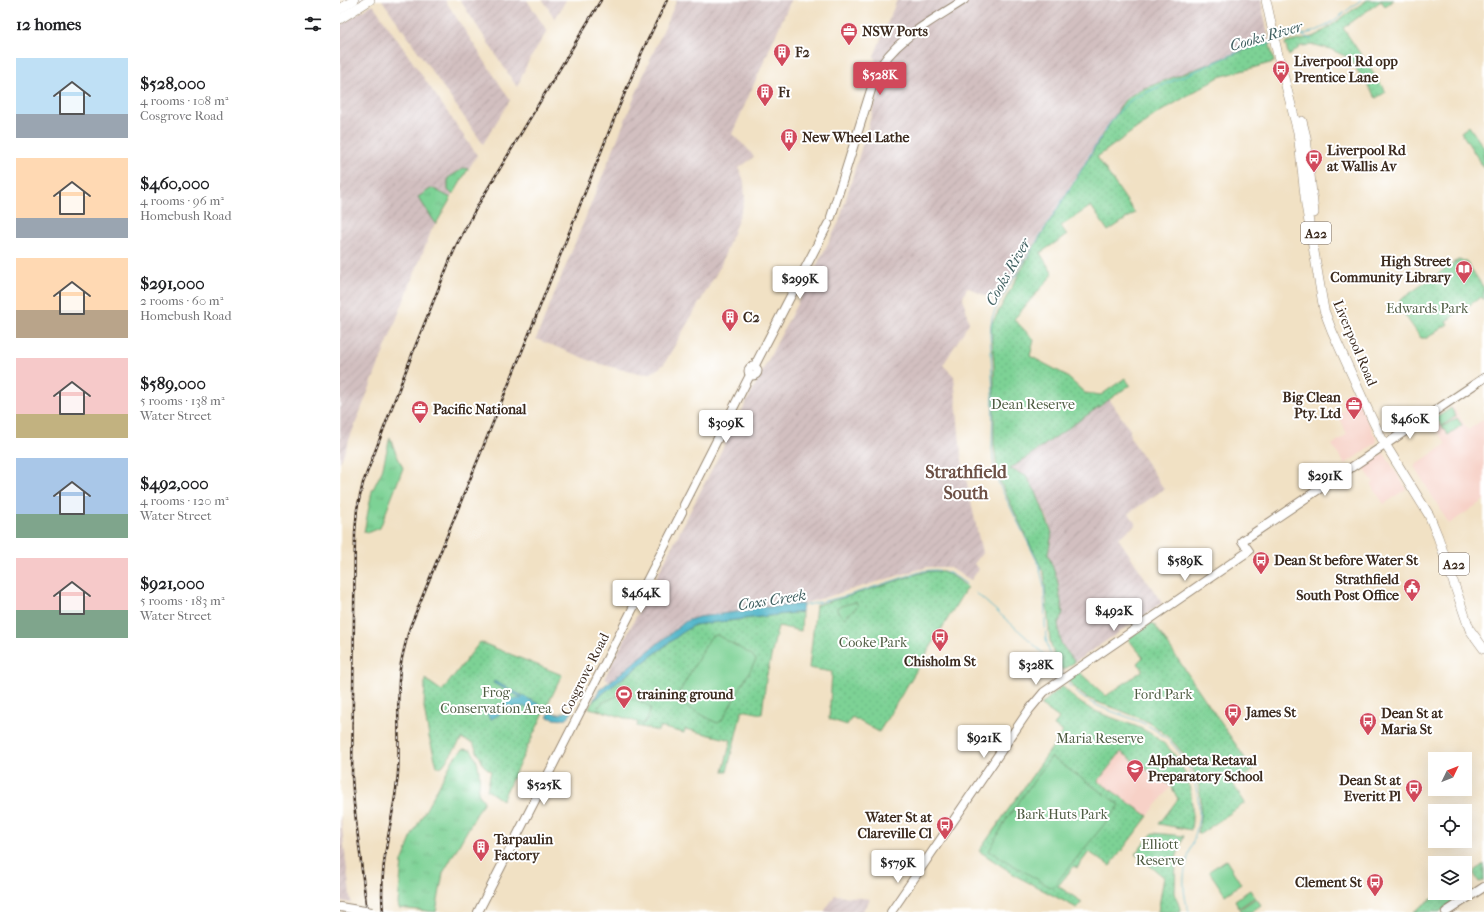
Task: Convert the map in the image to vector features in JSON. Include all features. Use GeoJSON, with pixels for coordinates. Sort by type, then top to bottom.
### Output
{"type":"FeatureCollection","features":[{"type":"Feature","properties":{"kind":"highway"},"geometry":{"type":"LineString","coordinates":[[340,9],[354,0]]}},
{"type":"Feature","properties":{"kind":"highway"},"geometry":{"type":"LineString","coordinates":[[340,19],[370,0]]}},
{"type":"Feature","properties":{"kind":"highway","name":"Liverpool Road"},"geometry":{"type":"LineString","coordinates":[[1266,0],[1276,32]]}},
{"type":"Feature","properties":{"kind":"highway","name":"Liverpool Road"},"geometry":{"type":"LineString","coordinates":[[1272,0],[1280,51],[1304,127],[1304,151],[1318,249],[1327,298],[1342,339],[1388,443],[1428,515],[1438,537],[1470,630],[1484,649]]}},
{"type":"Feature","properties":{"kind":"highway","name":"Liverpool Road"},"geometry":{"type":"LineString","coordinates":[[1388,443],[1430,506],[1443,532],[1469,612],[1475,627],[1484,639]]}},
{"type":"Feature","properties":{"kind":"main road","name":"Cosgrove Road"},"geometry":{"type":"LineString","coordinates":[[478,911],[750,375],[755,375],[757,373],[757,369],[754,367],[829,220],[876,74],[880,66],[892,50],[903,40],[964,0]]}},
{"type":"Feature","properties":{"kind":"main road"},"geometry":{"type":"LineString","coordinates":[[891,912],[1032,707],[1044,692],[1249,551],[1242,541],[1484,378]]}},
{"type":"Feature","properties":{"kind":"main road"},"geometry":{"type":"LineString","coordinates":[[1446,912],[1484,887]]}},
{"type":"Feature","properties":{"kind":"main road"},"geometry":{"type":"LineString","coordinates":[[340,907],[372,912]]}},
{"type":"Feature","properties":{"kind":"shaded area"},"geometry":{"type":"Polygon","coordinates":[[[382,0],[445,0],[510,100],[483,144],[382,0]]]}},
{"type":"Feature","properties":{"kind":"shaded area"},"geometry":{"type":"Polygon","coordinates":[[[460,0],[527,0],[547,31],[528,62],[517,87],[460,0]]]}},
{"type":"Feature","properties":{"kind":"shaded area"},"geometry":{"type":"Polygon","coordinates":[[[543,0],[566,0],[555,19],[543,0]]]}},
{"type":"Feature","properties":{"kind":"shaded area"},"geometry":{"type":"Polygon","coordinates":[[[677,0],[791,0],[732,134],[754,157],[739,168],[744,181],[745,198],[720,267],[664,364],[651,373],[639,374],[596,363],[536,339],[648,64],[677,0]]]}},
{"type":"Feature","properties":{"kind":"shaded area"},"geometry":{"type":"Polygon","coordinates":[[[897,0],[1261,0],[1269,41],[1137,91],[1124,101],[998,302],[967,287],[963,298],[969,323],[943,365],[954,376],[961,455],[982,553],[974,564],[979,569],[971,580],[948,567],[927,567],[803,604],[753,607],[752,610],[698,617],[686,621],[611,681],[604,679],[839,222],[882,80],[874,56],[897,0]]]}},
{"type":"Feature","properties":{"kind":"shaded area"},"geometry":{"type":"Polygon","coordinates":[[[371,5],[374,6],[477,155],[432,229],[340,463],[340,25],[371,5]]]}},
{"type":"Feature","properties":{"kind":"shaded area"},"geometry":{"type":"Polygon","coordinates":[[[1109,399],[1130,430],[1130,437],[1164,489],[1129,513],[1136,525],[1118,538],[1162,603],[1075,662],[1061,644],[1058,624],[1063,613],[1057,579],[1048,554],[1052,533],[1049,522],[1036,492],[1009,469],[1109,399]]]}},
{"type":"Feature","properties":{"kind":"shaded area"},"geometry":{"type":"Polygon","coordinates":[[[1358,400],[1377,441],[1345,464],[1332,445],[1347,434],[1338,414],[1358,400]]]}},
{"type":"Feature","properties":{"kind":"shaded area"},"geometry":{"type":"Polygon","coordinates":[[[1453,407],[1468,430],[1484,419],[1484,500],[1449,524],[1414,466],[1446,444],[1431,421],[1453,407]]]}},
{"type":"Feature","properties":{"kind":"shaded area"},"geometry":{"type":"Polygon","coordinates":[[[1384,453],[1406,489],[1384,504],[1371,485],[1374,483],[1363,467],[1384,453]]]}},
{"type":"Feature","properties":{"kind":"shaded area","name":"Alphabeta Retaval Preparatory School"},"geometry":{"type":"Polygon","coordinates":[[[1121,752],[1171,786],[1148,816],[1098,781],[1121,752]]]}},
{"type":"Feature","properties":{"kind":"shaded area"},"geometry":{"type":"Polygon","coordinates":[[[340,811],[350,895],[351,903],[340,901],[340,811]]]}},
{"type":"Feature","properties":{"kind":"shaded area"},"geometry":{"type":"Polygon","coordinates":[[[835,895],[870,899],[862,912],[824,912],[835,895]]]}},
{"type":"Feature","properties":{"kind":"green space"},"geometry":{"type":"Polygon","coordinates":[[[1367,0],[1394,0],[1385,6],[1381,1],[1343,28],[1386,92],[1376,98],[1349,58],[1330,49],[1315,45],[1301,46],[1289,56],[1285,43],[1313,37],[1319,34],[1367,0]]]}},
{"type":"Feature","properties":{"kind":"green space","name":"Dean Reserve"},"geometry":{"type":"Polygon","coordinates":[[[1269,41],[1274,62],[1219,77],[1155,115],[1097,157],[1135,213],[1108,231],[1091,206],[1061,226],[1067,235],[1040,253],[1053,274],[1014,319],[1034,340],[1030,356],[1064,374],[1085,393],[1101,395],[1125,378],[1130,385],[1010,469],[1026,476],[1036,492],[1052,533],[1048,554],[1057,579],[1063,613],[1058,624],[1061,644],[1075,662],[1062,670],[1055,659],[1050,641],[1044,574],[998,477],[994,445],[994,367],[991,325],[1034,247],[1124,101],[1137,91],[1269,41]]]}},
{"type":"Feature","properties":{"kind":"green space"},"geometry":{"type":"Polygon","coordinates":[[[1469,126],[1484,148],[1484,168],[1461,132],[1469,126]]]}},
{"type":"Feature","properties":{"kind":"green space"},"geometry":{"type":"Polygon","coordinates":[[[464,168],[468,169],[453,195],[448,190],[448,178],[464,168]]]}},
{"type":"Feature","properties":{"kind":"green space"},"geometry":{"type":"Polygon","coordinates":[[[432,188],[451,198],[436,224],[418,197],[432,188]]]}},
{"type":"Feature","properties":{"kind":"green space","name":"Edwards Park"},"geometry":{"type":"Polygon","coordinates":[[[1458,260],[1466,261],[1484,288],[1484,300],[1481,297],[1446,321],[1448,324],[1427,338],[1421,338],[1399,307],[1400,300],[1458,260]]]}},
{"type":"Feature","properties":{"kind":"green space"},"geometry":{"type":"Polygon","coordinates":[[[1451,408],[1456,416],[1442,426],[1436,418],[1451,408]]]}},
{"type":"Feature","properties":{"kind":"green space"},"geometry":{"type":"Polygon","coordinates":[[[1457,418],[1462,425],[1448,435],[1442,427],[1457,418]]]}},
{"type":"Feature","properties":{"kind":"green space"},"geometry":{"type":"Polygon","coordinates":[[[390,437],[403,468],[380,528],[370,532],[364,532],[372,491],[382,471],[390,437]]]}},
{"type":"Feature","properties":{"kind":"green space","name":"Cooke Park"},"geometry":{"type":"Polygon","coordinates":[[[935,571],[952,576],[967,587],[879,732],[852,717],[847,725],[829,719],[832,672],[809,668],[816,605],[924,572],[935,571]]]}},
{"type":"Feature","properties":{"kind":"green space"},"geometry":{"type":"Polygon","coordinates":[[[856,602],[858,606],[844,618],[837,611],[837,607],[856,602]]]}},
{"type":"Feature","properties":{"kind":"green space"},"geometry":{"type":"Polygon","coordinates":[[[802,612],[801,631],[778,626],[766,679],[762,714],[742,710],[727,772],[723,772],[731,740],[685,729],[684,733],[660,727],[658,731],[637,726],[638,720],[589,708],[593,701],[694,625],[802,612]]]}},
{"type":"Feature","properties":{"kind":"green space","name":"Ford Park"},"geometry":{"type":"Polygon","coordinates":[[[1151,623],[1154,624],[1253,770],[1233,784],[1245,803],[1200,834],[1198,833],[1201,806],[1198,783],[1189,762],[1172,741],[1158,728],[1148,722],[1089,698],[1073,686],[1068,680],[1079,672],[1106,696],[1142,671],[1142,668],[1137,663],[1143,657],[1128,639],[1151,623]]]}},
{"type":"Feature","properties":{"kind":"green space"},"geometry":{"type":"Polygon","coordinates":[[[717,635],[752,655],[756,660],[722,720],[718,723],[679,702],[678,698],[680,691],[710,638],[717,635]]]}},
{"type":"Feature","properties":{"kind":"green space","name":"Frog Conservation Area"},"geometry":{"type":"Polygon","coordinates":[[[480,642],[562,675],[502,800],[487,790],[491,771],[484,766],[473,743],[462,739],[441,768],[437,766],[429,737],[424,708],[425,679],[442,691],[480,642]]]}},
{"type":"Feature","properties":{"kind":"green space","name":"Bark Huts Park"},"geometry":{"type":"Polygon","coordinates":[[[1062,686],[1075,699],[1090,709],[1140,728],[1167,746],[1184,770],[1189,784],[1191,799],[1191,830],[1159,824],[1178,799],[1171,786],[1121,752],[1098,781],[1148,816],[1110,866],[1089,852],[1077,868],[1074,866],[1058,886],[1082,902],[1077,908],[1018,877],[979,851],[1063,732],[1054,726],[1059,718],[1041,705],[1062,686]]]}},
{"type":"Feature","properties":{"kind":"green space","name":"training ground"},"geometry":{"type":"Polygon","coordinates":[[[621,694],[644,703],[651,708],[647,720],[643,724],[597,709],[602,703],[621,694]]]}},
{"type":"Feature","properties":{"kind":"green space"},"geometry":{"type":"Polygon","coordinates":[[[463,749],[471,750],[474,755],[478,765],[478,793],[484,801],[443,873],[436,912],[399,908],[398,903],[402,862],[413,833],[454,758],[463,749]]]}},
{"type":"Feature","properties":{"kind":"green space","name":"Bark Huts Park"},"geometry":{"type":"Polygon","coordinates":[[[1051,757],[1120,805],[1052,888],[989,851],[1006,820],[1051,757]]]}},
{"type":"Feature","properties":{"kind":"green space","name":"Elliott Reserve"},"geometry":{"type":"Polygon","coordinates":[[[1153,833],[1184,836],[1176,858],[1175,893],[1181,912],[1158,912],[1164,877],[1135,854],[1153,833]]]}},
{"type":"Feature","properties":{"kind":"green space"},"geometry":{"type":"Polygon","coordinates":[[[1226,860],[1241,884],[1225,895],[1209,871],[1226,860]]]}},
{"type":"Feature","properties":{"kind":"green space"},"geometry":{"type":"Polygon","coordinates":[[[1484,864],[1484,881],[1479,882],[1474,874],[1475,871],[1484,864]]]}},
{"type":"Feature","properties":{"kind":"green space"},"geometry":{"type":"Polygon","coordinates":[[[1250,890],[1255,897],[1239,908],[1235,900],[1250,890]]]}},
{"type":"Feature","properties":{"kind":"green space"},"geometry":{"type":"Polygon","coordinates":[[[1256,898],[1261,905],[1251,912],[1242,912],[1240,909],[1256,898]]]}},
{"type":"Feature","properties":{"kind":"green space"},"geometry":{"type":"Polygon","coordinates":[[[1430,900],[1458,900],[1439,912],[1413,912],[1430,900]]]}},
{"type":"Feature","properties":{"kind":"water"},"geometry":{"type":"Polygon","coordinates":[[[803,604],[802,612],[694,625],[593,701],[599,690],[686,621],[698,617],[751,610],[753,607],[803,604]]]}},
{"type":"Feature","properties":{"kind":"water"},"geometry":{"type":"Polygon","coordinates":[[[494,681],[541,705],[538,712],[524,707],[513,707],[490,720],[487,713],[509,700],[522,698],[493,683],[494,681]]]}},
{"type":"Feature","properties":{"kind":"water"},"geometry":{"type":"Polygon","coordinates":[[[574,709],[569,716],[560,720],[547,717],[550,712],[559,714],[574,709]]]}},
{"type":"Feature","properties":{"kind":"waterway","name":"Cooks River"},"geometry":{"type":"LineString","coordinates":[[1279,41],[1316,31],[1328,25],[1361,0]]}},
{"type":"Feature","properties":{"kind":"waterway"},"geometry":{"type":"LineString","coordinates":[[1303,36],[1311,39]]}},
{"type":"Feature","properties":{"kind":"waterway","name":"Cooks River"},"geometry":{"type":"LineString","coordinates":[[1062,676],[1049,651],[1046,639],[1044,587],[1039,565],[999,484],[994,467],[992,448],[993,393],[990,333],[992,318],[999,302],[1105,131],[1112,120],[1128,103],[1136,97],[1245,49],[1272,43]]}},
{"type":"Feature","properties":{"kind":"waterway","name":"Coxs Creek"},"geometry":{"type":"LineString","coordinates":[[803,606],[846,596],[923,571],[936,570],[946,572],[955,576],[966,584]]}},
{"type":"Feature","properties":{"kind":"waterway","name":"Coxs Creek"},"geometry":{"type":"LineString","coordinates":[[976,593],[1055,665]]}},
{"type":"Feature","properties":{"kind":"waterway","name":"Cooks River"},"geometry":{"type":"LineString","coordinates":[[1067,682],[1074,690],[1092,703],[1143,723],[1161,734],[1176,748],[1192,774],[1198,798],[1199,818],[1184,874],[1184,893],[1189,912]]}},
{"type":"Feature","properties":{"kind":"railway"},"geometry":{"type":"LineString","coordinates":[[367,912],[352,777],[355,533],[357,509],[363,483],[413,352],[457,244],[478,205],[601,0]]}},
{"type":"Feature","properties":{"kind":"railway"},"geometry":{"type":"LineString","coordinates":[[383,912],[382,894],[384,859],[398,773],[398,695],[400,669],[410,627],[529,334],[616,114],[642,52],[667,0]]}},
{"type":"Feature","properties":{"kind":"place","name":"NSW Ports"},"geometry":{"type":"Point","coordinates":[849,46]}},
{"type":"Feature","properties":{"kind":"place","name":"F2"},"geometry":{"type":"Point","coordinates":[782,67]}},
{"type":"Feature","properties":{"kind":"place","name":"Liverpool Rd opp Prentice Lane"},"geometry":{"type":"Point","coordinates":[1281,84]}},
{"type":"Feature","properties":{"kind":"place","name":"F1"},"geometry":{"type":"Point","coordinates":[765,107]}},
{"type":"Feature","properties":{"kind":"place","name":"New Wheel Lathe"},"geometry":{"type":"Point","coordinates":[789,152]}},
{"type":"Feature","properties":{"kind":"place","name":"Liverpool Rd at Wallis Av"},"geometry":{"type":"Point","coordinates":[1314,173]}},
{"type":"Feature","properties":{"kind":"place","name":"High Street Community Library"},"geometry":{"type":"Point","coordinates":[1464,284]}},
{"type":"Feature","properties":{"kind":"place","name":"C2"},"geometry":{"type":"Point","coordinates":[730,332]}},
{"type":"Feature","properties":{"kind":"place","name":"Big Clean Pty. Ltd"},"geometry":{"type":"Point","coordinates":[1354,420]}},
{"type":"Feature","properties":{"kind":"place","name":"Pacific National"},"geometry":{"type":"Point","coordinates":[420,424]}},
{"type":"Feature","properties":{"kind":"place","name":"Dean St before Water St"},"geometry":{"type":"Point","coordinates":[1261,575]}},
{"type":"Feature","properties":{"kind":"place","name":"Strathfield South Post Office"},"geometry":{"type":"Point","coordinates":[1412,602]}},
{"type":"Feature","properties":{"kind":"place","name":"Chisholm St"},"geometry":{"type":"Point","coordinates":[940,652]}},
{"type":"Feature","properties":{"kind":"place","name":"training ground"},"geometry":{"type":"Point","coordinates":[624,709]}},
{"type":"Feature","properties":{"kind":"place","name":"James St"},"geometry":{"type":"Point","coordinates":[1233,727]}},
{"type":"Feature","properties":{"kind":"place","name":"Dean St at Maria St"},"geometry":{"type":"Point","coordinates":[1368,736]}},
{"type":"Feature","properties":{"kind":"place","name":"Alphabeta Retaval Preparatory School"},"geometry":{"type":"Point","coordinates":[1135,783]}},
{"type":"Feature","properties":{"kind":"place","name":"Dean St at Everitt Pl"},"geometry":{"type":"Point","coordinates":[1414,803]}},
{"type":"Feature","properties":{"kind":"place","name":"Water St at Clareville Cl"},"geometry":{"type":"Point","coordinates":[945,840]}},
{"type":"Feature","properties":{"kind":"place","name":"Tarpaulin Factory"},"geometry":{"type":"Point","coordinates":[481,862]}},
{"type":"Feature","properties":{"kind":"place","name":"Clement St"},"geometry":{"type":"Point","coordinates":[1375,897]}},
{"type":"Feature","properties":{"kind":"district","name":"Strathfield South"},"geometry":{"type":"Point","coordinates":[966,482]}},
{"type":"Feature","properties":{"kind":"park label","name":"Maria Reserve"},"geometry":{"type":"Point","coordinates":[1100,738]}}]}
